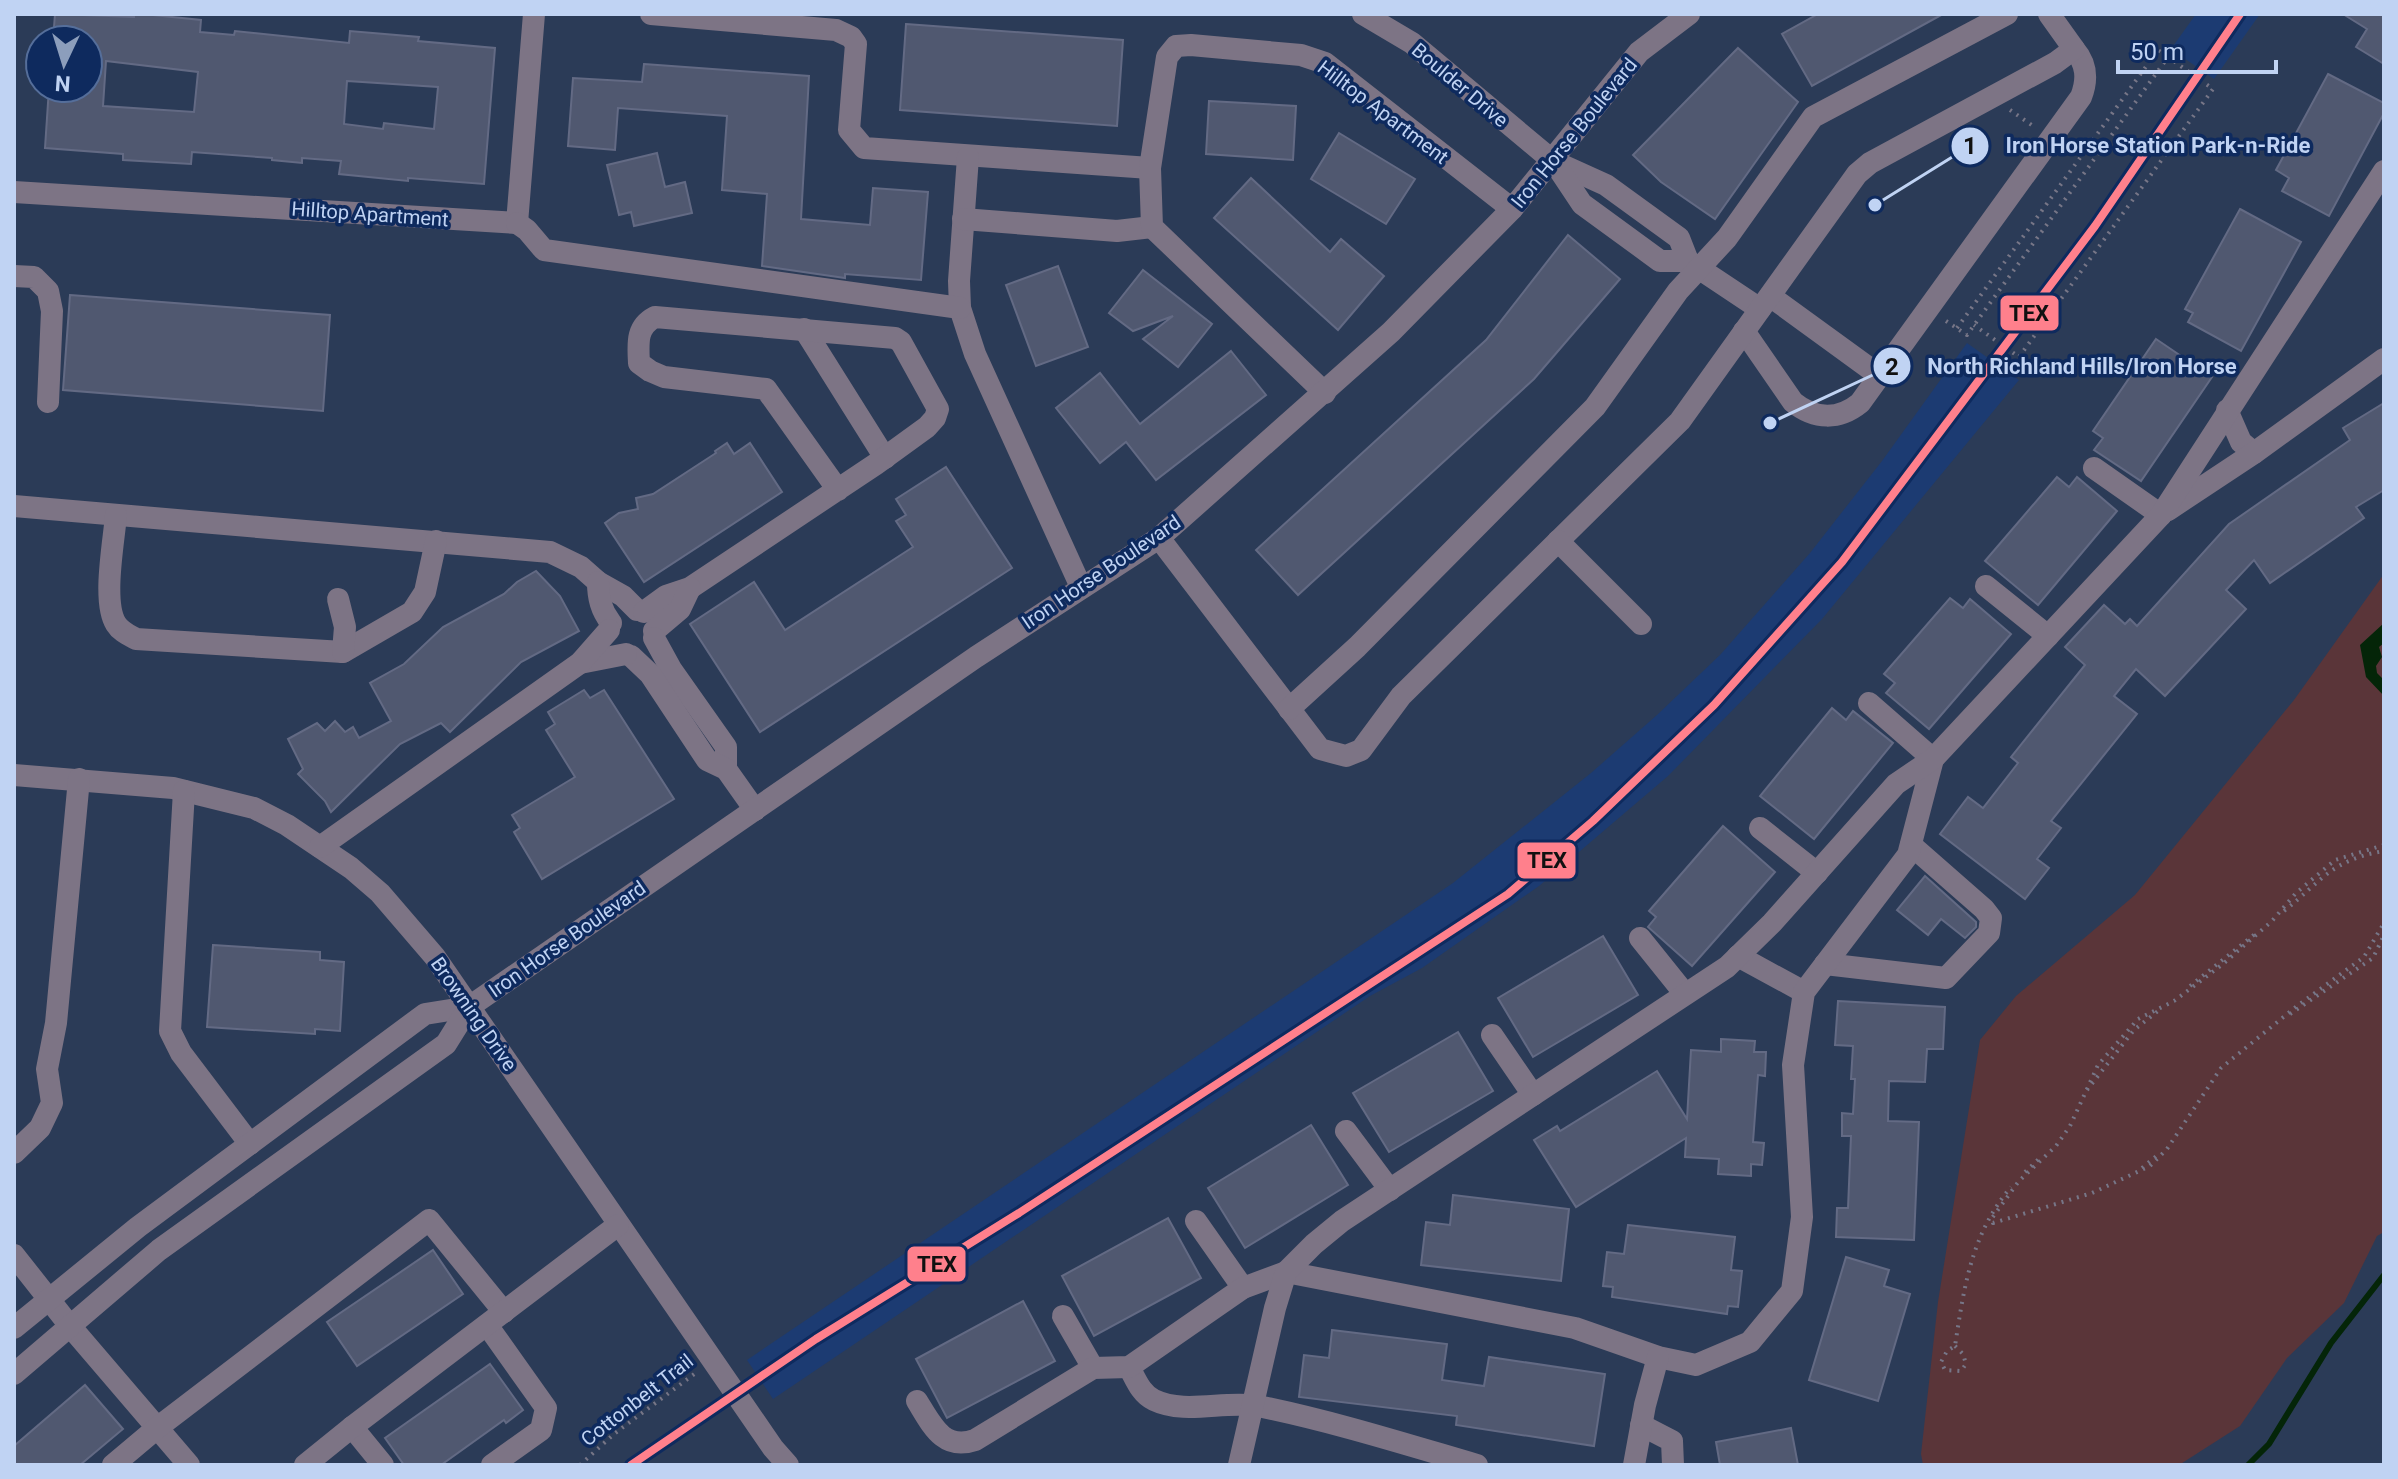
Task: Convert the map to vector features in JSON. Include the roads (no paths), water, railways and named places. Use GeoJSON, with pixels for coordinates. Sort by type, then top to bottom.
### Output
{"type":"FeatureCollection","features":[{"type":"Feature","properties":{"kind":"street"},"geometry":{"type":"LineString","coordinates":[[534,14],[517,223],[544,250],[960,308]]}},
{"type":"Feature","properties":{"kind":"street"},"geometry":{"type":"LineString","coordinates":[[651,14],[836,30],[851,37],[856,44],[849,130],[864,148],[1150,168]]}},
{"type":"Feature","properties":{"kind":"street","name":"Boulder Drive"},"geometry":{"type":"LineString","coordinates":[[1363,14],[1412,43],[1553,161],[1606,185],[1679,238],[1693,265]]}},
{"type":"Feature","properties":{"kind":"street","name":"Iron Horse Boulevard"},"geometry":{"type":"LineString","coordinates":[[14,1374],[159,1250],[446,1044],[469,1007],[1081,587],[1159,538],[1325,393],[1402,321],[1512,209],[1639,52],[1689,14]]}},
{"type":"Feature","properties":{"kind":"street"},"geometry":{"type":"LineString","coordinates":[[1289,709],[1357,647],[1595,407],[1678,291],[1693,265],[1727,238],[1813,117],[2007,14]]}},
{"type":"Feature","properties":{"kind":"street"},"geometry":{"type":"LineString","coordinates":[[1744,331],[1793,402],[1809,413],[1826,417],[1845,413],[1860,403],[2081,97],[2085,87],[2085,69],[2049,14]]}},
{"type":"Feature","properties":{"kind":"street","name":"Hilltop Apartment"},"geometry":{"type":"LineString","coordinates":[[1152,227],[1150,168],[1167,57],[1176,46],[1191,45],[1301,55],[1325,63],[1512,209]]}},
{"type":"Feature","properties":{"kind":"street"},"geometry":{"type":"LineString","coordinates":[[1159,538],[1320,749],[1346,756],[1361,750],[1401,696],[1680,421],[1857,174],[1870,163],[2055,63],[2074,49]]}},
{"type":"Feature","properties":{"kind":"street"},"geometry":{"type":"LineString","coordinates":[[968,157],[959,281],[960,308],[975,354],[1081,587]]}},
{"type":"Feature","properties":{"kind":"street"},"geometry":{"type":"LineString","coordinates":[[917,1401],[936,1433],[956,1444],[966,1443],[1093,1368],[1129,1367],[1243,1288],[1286,1272],[1314,1244],[1390,1190],[1727,967],[1772,923],[1896,784],[1933,759],[2161,515],[2227,410],[2376,194],[2384,171]]}},
{"type":"Feature","properties":{"kind":"street","name":"Hilltop Apartment"},"geometry":{"type":"LineString","coordinates":[[14,192],[517,223]]}},
{"type":"Feature","properties":{"kind":"street"},"geometry":{"type":"LineString","coordinates":[[963,219],[1117,231],[1152,227],[1325,393]]}},
{"type":"Feature","properties":{"kind":"street"},"geometry":{"type":"LineString","coordinates":[[1693,265],[1765,302],[1880,376]]}},
{"type":"Feature","properties":{"kind":"street"},"geometry":{"type":"LineString","coordinates":[[14,276],[34,277],[48,291],[52,311],[48,402]]}},
{"type":"Feature","properties":{"kind":"street"},"geometry":{"type":"LineString","coordinates":[[320,847],[580,663],[622,612],[648,623],[680,609],[690,588],[838,490],[885,458],[935,418],[938,409],[901,342],[895,338],[655,317],[640,330],[639,363],[664,377],[766,389],[838,490]]}},
{"type":"Feature","properties":{"kind":"street"},"geometry":{"type":"LineString","coordinates":[[804,329],[885,458]]}},
{"type":"Feature","properties":{"kind":"street"},"geometry":{"type":"LineString","coordinates":[[2161,515],[2254,453],[2384,359]]}},
{"type":"Feature","properties":{"kind":"street"},"geometry":{"type":"LineString","coordinates":[[2227,410],[2241,442],[2254,453]]}},
{"type":"Feature","properties":{"kind":"street"},"geometry":{"type":"LineString","coordinates":[[2094,468],[2161,515]]}},
{"type":"Feature","properties":{"kind":"street"},"geometry":{"type":"LineString","coordinates":[[14,506],[550,552],[581,567],[598,582],[623,596],[648,623],[671,669],[726,747],[726,769]]}},
{"type":"Feature","properties":{"kind":"street"},"geometry":{"type":"LineString","coordinates":[[116,515],[109,599],[114,622],[124,633],[136,639],[343,652],[412,612],[425,592],[436,541]]}},
{"type":"Feature","properties":{"kind":"street"},"geometry":{"type":"LineString","coordinates":[[1558,541],[1641,624]]}},
{"type":"Feature","properties":{"kind":"street"},"geometry":{"type":"LineString","coordinates":[[598,582],[598,596],[610,627],[613,645],[650,674],[707,760],[726,769],[755,810]]}},
{"type":"Feature","properties":{"kind":"street"},"geometry":{"type":"LineString","coordinates":[[1986,586],[2048,636]]}},
{"type":"Feature","properties":{"kind":"street"},"geometry":{"type":"LineString","coordinates":[[338,599],[345,627],[343,652]]}},
{"type":"Feature","properties":{"kind":"street"},"geometry":{"type":"LineString","coordinates":[[580,663],[647,650],[648,623]]}},
{"type":"Feature","properties":{"kind":"street"},"geometry":{"type":"LineString","coordinates":[[1869,703],[1933,759]]}},
{"type":"Feature","properties":{"kind":"street"},"geometry":{"type":"LineString","coordinates":[[1286,1272],[1575,1328],[1658,1357],[1696,1365],[1750,1342],[1792,1291],[1802,1217],[1793,1065],[1804,992],[1908,855],[1933,759]]}},
{"type":"Feature","properties":{"kind":"street","name":"Browning Drive"},"geometry":{"type":"LineString","coordinates":[[14,775],[184,791],[254,808],[320,847],[380,893],[435,957],[618,1225],[773,1448],[788,1465]]}},
{"type":"Feature","properties":{"kind":"street"},"geometry":{"type":"LineString","coordinates":[[14,1153],[40,1128],[52,1103],[47,1069],[56,1023],[79,779]]}},
{"type":"Feature","properties":{"kind":"street"},"geometry":{"type":"LineString","coordinates":[[184,791],[170,1031],[181,1053],[250,1144]]}},
{"type":"Feature","properties":{"kind":"street"},"geometry":{"type":"LineString","coordinates":[[1760,828],[1817,873]]}},
{"type":"Feature","properties":{"kind":"street"},"geometry":{"type":"LineString","coordinates":[[1825,964],[1946,978],[1989,933],[1991,918],[1984,909],[1911,845]]}},
{"type":"Feature","properties":{"kind":"street"},"geometry":{"type":"LineString","coordinates":[[1640,938],[1685,994]]}},
{"type":"Feature","properties":{"kind":"street"},"geometry":{"type":"LineString","coordinates":[[1738,956],[1804,992]]}},
{"type":"Feature","properties":{"kind":"street","name":"Iron Horse Boulevard"},"geometry":{"type":"LineString","coordinates":[[14,1328],[138,1227],[425,1014],[469,1007]]}},
{"type":"Feature","properties":{"kind":"street"},"geometry":{"type":"LineString","coordinates":[[1492,1035],[1533,1095]]}},
{"type":"Feature","properties":{"kind":"street"},"geometry":{"type":"LineString","coordinates":[[1346,1131],[1390,1190]]}},
{"type":"Feature","properties":{"kind":"street"},"geometry":{"type":"LineString","coordinates":[[113,1465],[429,1220],[495,1319],[546,1408],[541,1430],[492,1465]]}},
{"type":"Feature","properties":{"kind":"street"},"geometry":{"type":"LineString","coordinates":[[1196,1221],[1243,1288]]}},
{"type":"Feature","properties":{"kind":"street"},"geometry":{"type":"LineString","coordinates":[[305,1465],[618,1225]]}},
{"type":"Feature","properties":{"kind":"street"},"geometry":{"type":"LineString","coordinates":[[14,1255],[70,1326],[189,1465]]}},
{"type":"Feature","properties":{"kind":"street"},"geometry":{"type":"LineString","coordinates":[[1239,1465],[1286,1272]]}},
{"type":"Feature","properties":{"kind":"street"},"geometry":{"type":"LineString","coordinates":[[1063,1316],[1093,1368]]}},
{"type":"Feature","properties":{"kind":"street"},"geometry":{"type":"LineString","coordinates":[[1634,1465],[1658,1357]]}},
{"type":"Feature","properties":{"kind":"street"},"geometry":{"type":"LineString","coordinates":[[1129,1367],[1144,1394],[1157,1402],[1254,1406],[1362,1431],[1477,1465]]}},
{"type":"Feature","properties":{"kind":"street"},"geometry":{"type":"LineString","coordinates":[[1641,1425],[1672,1441],[1673,1465]]}},
{"type":"Feature","properties":{"kind":"street"},"geometry":{"type":"LineString","coordinates":[[352,1427],[383,1465]]}},
{"type":"Feature","properties":{"kind":"waterway"},"geometry":{"type":"LineString","coordinates":[[2248,1465],[2269,1444],[2331,1343],[2384,1275]]}},
{"type":"Feature","properties":{"kind":"place","name":"Iron Horse Station Park-n-Ride"},"geometry":{"type":"Point","coordinates":[1875,205]}},
{"type":"Feature","properties":{"kind":"place","name":"North Richland Hills/Iron Horse"},"geometry":{"type":"Point","coordinates":[1770,423]}}]}
